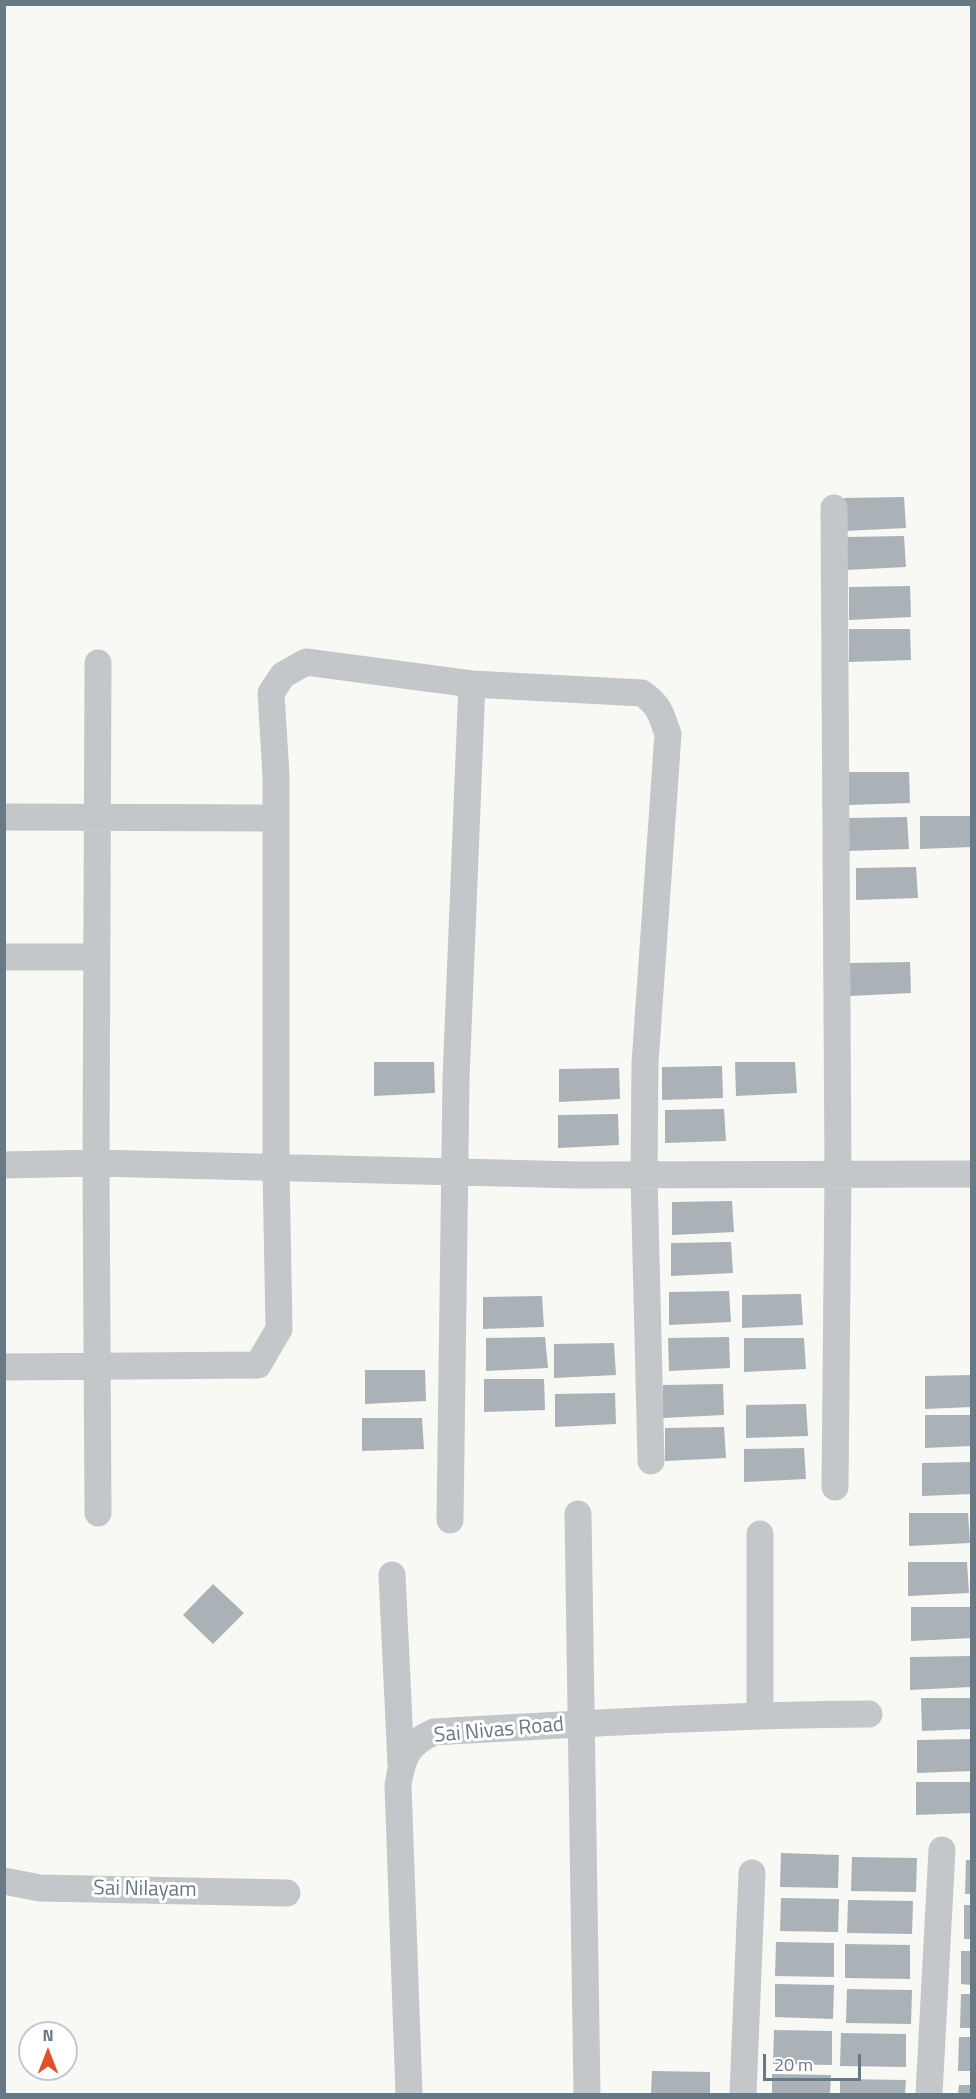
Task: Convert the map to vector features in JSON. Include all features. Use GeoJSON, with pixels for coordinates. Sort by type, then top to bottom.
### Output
{"type":"FeatureCollection","features":[{"type":"Feature","properties":{"kind":"street"},"geometry":{"type":"LineString","coordinates":[[834,508],[838,1175],[835,1486]]}},
{"type":"Feature","properties":{"kind":"street"},"geometry":{"type":"LineString","coordinates":[[4,1366],[258,1365],[279,1329],[276,1168],[276,776],[271,693],[283,675],[306,662],[472,684],[642,693],[660,710],[668,734],[645,1063],[644,1175],[651,1461]]}},
{"type":"Feature","properties":{"kind":"street"},"geometry":{"type":"LineString","coordinates":[[98,663],[96,1163],[99,1513]]}},
{"type":"Feature","properties":{"kind":"street"},"geometry":{"type":"LineString","coordinates":[[450,1520],[456,1079],[472,684]]}},
{"type":"Feature","properties":{"kind":"street"},"geometry":{"type":"LineString","coordinates":[[4,817],[276,818]]}},
{"type":"Feature","properties":{"kind":"street"},"geometry":{"type":"LineString","coordinates":[[4,957],[97,957]]}},
{"type":"Feature","properties":{"kind":"street"},"geometry":{"type":"LineString","coordinates":[[4,1165],[96,1163],[644,1175],[972,1174]]}},
{"type":"Feature","properties":{"kind":"street"},"geometry":{"type":"LineString","coordinates":[[578,1514],[587,2094]]}},
{"type":"Feature","properties":{"kind":"street"},"geometry":{"type":"LineString","coordinates":[[760,1534],[760,1715]]}},
{"type":"Feature","properties":{"kind":"street"},"geometry":{"type":"LineString","coordinates":[[393,1575],[401,1764],[398,1785],[409,2094]]}},
{"type":"Feature","properties":{"kind":"street","name":"Sai Nivas Road"},"geometry":{"type":"LineString","coordinates":[[401,1764],[420,1738],[434,1732],[760,1715],[869,1714]]}},
{"type":"Feature","properties":{"kind":"street"},"geometry":{"type":"LineString","coordinates":[[929,2094],[942,1850]]}},
{"type":"Feature","properties":{"kind":"street"},"geometry":{"type":"LineString","coordinates":[[743,2094],[752,1873]]}},
{"type":"Feature","properties":{"kind":"street","name":"Sai Nilayam"},"geometry":{"type":"LineString","coordinates":[[4,1881],[40,1888],[287,1893]]}},
{"type":"Feature","properties":{"kind":"building"},"geometry":{"type":"Polygon","coordinates":[[[904,497],[906,528],[844,531],[844,498],[904,497]]]}},
{"type":"Feature","properties":{"kind":"building"},"geometry":{"type":"Polygon","coordinates":[[[904,536],[906,567],[845,570],[845,537],[904,536]]]}},
{"type":"Feature","properties":{"kind":"building"},"geometry":{"type":"Polygon","coordinates":[[[910,586],[911,617],[849,620],[849,587],[910,586]]]}},
{"type":"Feature","properties":{"kind":"building"},"geometry":{"type":"Polygon","coordinates":[[[849,629],[910,629],[911,660],[849,662],[849,629]]]}},
{"type":"Feature","properties":{"kind":"building"},"geometry":{"type":"Polygon","coordinates":[[[849,772],[909,772],[910,803],[849,805],[849,772]]]}},
{"type":"Feature","properties":{"kind":"building"},"geometry":{"type":"Polygon","coordinates":[[[920,816],[972,816],[972,847],[920,849],[920,816]]]}},
{"type":"Feature","properties":{"kind":"building"},"geometry":{"type":"Polygon","coordinates":[[[907,817],[909,849],[847,851],[847,818],[907,817]]]}},
{"type":"Feature","properties":{"kind":"building"},"geometry":{"type":"Polygon","coordinates":[[[916,867],[918,898],[856,900],[856,868],[916,867]]]}},
{"type":"Feature","properties":{"kind":"building"},"geometry":{"type":"Polygon","coordinates":[[[910,962],[911,993],[850,996],[850,963],[910,962]]]}},
{"type":"Feature","properties":{"kind":"building"},"geometry":{"type":"Polygon","coordinates":[[[374,1062],[434,1062],[435,1093],[374,1096],[374,1062]]]}},
{"type":"Feature","properties":{"kind":"building"},"geometry":{"type":"Polygon","coordinates":[[[735,1062],[795,1062],[797,1093],[736,1096],[735,1062]]]}},
{"type":"Feature","properties":{"kind":"building"},"geometry":{"type":"Polygon","coordinates":[[[722,1066],[723,1098],[662,1100],[662,1067],[722,1066]]]}},
{"type":"Feature","properties":{"kind":"building"},"geometry":{"type":"Polygon","coordinates":[[[619,1068],[620,1099],[559,1102],[559,1069],[619,1068]]]}},
{"type":"Feature","properties":{"kind":"building"},"geometry":{"type":"Polygon","coordinates":[[[724,1109],[726,1141],[665,1143],[665,1110],[724,1109]]]}},
{"type":"Feature","properties":{"kind":"building"},"geometry":{"type":"Polygon","coordinates":[[[618,1114],[619,1145],[558,1148],[558,1115],[618,1114]]]}},
{"type":"Feature","properties":{"kind":"building"},"geometry":{"type":"Polygon","coordinates":[[[732,1201],[734,1232],[672,1235],[672,1202],[732,1201]]]}},
{"type":"Feature","properties":{"kind":"building"},"geometry":{"type":"Polygon","coordinates":[[[731,1242],[733,1273],[671,1276],[671,1243],[731,1242]]]}},
{"type":"Feature","properties":{"kind":"building"},"geometry":{"type":"Polygon","coordinates":[[[729,1291],[731,1322],[669,1325],[669,1292],[729,1291]]]}},
{"type":"Feature","properties":{"kind":"building"},"geometry":{"type":"Polygon","coordinates":[[[801,1294],[803,1325],[742,1328],[742,1295],[801,1294]]]}},
{"type":"Feature","properties":{"kind":"building"},"geometry":{"type":"Polygon","coordinates":[[[542,1296],[544,1327],[483,1329],[483,1297],[542,1296]]]}},
{"type":"Feature","properties":{"kind":"building"},"geometry":{"type":"Polygon","coordinates":[[[545,1337],[548,1368],[486,1371],[486,1338],[545,1337]]]}},
{"type":"Feature","properties":{"kind":"building"},"geometry":{"type":"Polygon","coordinates":[[[729,1337],[730,1368],[669,1371],[668,1338],[729,1337]]]}},
{"type":"Feature","properties":{"kind":"building"},"geometry":{"type":"Polygon","coordinates":[[[744,1338],[804,1338],[806,1369],[744,1372],[744,1338]]]}},
{"type":"Feature","properties":{"kind":"building"},"geometry":{"type":"Polygon","coordinates":[[[614,1343],[616,1375],[554,1378],[554,1344],[614,1343]]]}},
{"type":"Feature","properties":{"kind":"building"},"geometry":{"type":"Polygon","coordinates":[[[365,1370],[425,1370],[426,1401],[365,1404],[365,1370]]]}},
{"type":"Feature","properties":{"kind":"building"},"geometry":{"type":"Polygon","coordinates":[[[972,1375],[972,1407],[925,1409],[925,1376],[972,1375]]]}},
{"type":"Feature","properties":{"kind":"building"},"geometry":{"type":"Polygon","coordinates":[[[484,1379],[544,1379],[545,1410],[484,1412],[484,1379]]]}},
{"type":"Feature","properties":{"kind":"building"},"geometry":{"type":"Polygon","coordinates":[[[723,1384],[724,1415],[663,1418],[663,1385],[723,1384]]]}},
{"type":"Feature","properties":{"kind":"building"},"geometry":{"type":"Polygon","coordinates":[[[615,1393],[616,1424],[555,1427],[555,1394],[615,1393]]]}},
{"type":"Feature","properties":{"kind":"building"},"geometry":{"type":"Polygon","coordinates":[[[806,1404],[808,1436],[746,1438],[746,1405],[806,1404]]]}},
{"type":"Feature","properties":{"kind":"building"},"geometry":{"type":"Polygon","coordinates":[[[925,1415],[972,1415],[972,1446],[925,1448],[925,1415]]]}},
{"type":"Feature","properties":{"kind":"building"},"geometry":{"type":"Polygon","coordinates":[[[362,1418],[422,1418],[424,1449],[362,1451],[362,1418]]]}},
{"type":"Feature","properties":{"kind":"building"},"geometry":{"type":"Polygon","coordinates":[[[724,1427],[726,1458],[665,1461],[665,1428],[724,1427]]]}},
{"type":"Feature","properties":{"kind":"building"},"geometry":{"type":"Polygon","coordinates":[[[804,1448],[806,1479],[744,1482],[744,1449],[804,1448]]]}},
{"type":"Feature","properties":{"kind":"building"},"geometry":{"type":"Polygon","coordinates":[[[972,1462],[972,1494],[922,1496],[922,1463],[972,1462]]]}},
{"type":"Feature","properties":{"kind":"building"},"geometry":{"type":"Polygon","coordinates":[[[909,1513],[968,1513],[970,1543],[909,1546],[909,1513]]]}},
{"type":"Feature","properties":{"kind":"building"},"geometry":{"type":"Polygon","coordinates":[[[908,1562],[967,1562],[969,1593],[908,1596],[908,1562]]]}},
{"type":"Feature","properties":{"kind":"building"},"geometry":{"type":"Polygon","coordinates":[[[213,1584],[244,1613],[213,1644],[183,1615],[213,1584]]]}},
{"type":"Feature","properties":{"kind":"building"},"geometry":{"type":"Polygon","coordinates":[[[911,1607],[971,1607],[972,1638],[911,1641],[911,1607]]]}},
{"type":"Feature","properties":{"kind":"building"},"geometry":{"type":"Polygon","coordinates":[[[970,1656],[972,1687],[910,1690],[910,1657],[970,1656]]]}},
{"type":"Feature","properties":{"kind":"building"},"geometry":{"type":"Polygon","coordinates":[[[921,1698],[972,1698],[972,1729],[922,1731],[921,1698]]]}},
{"type":"Feature","properties":{"kind":"building"},"geometry":{"type":"Polygon","coordinates":[[[972,1739],[972,1771],[917,1773],[917,1740],[972,1739]]]}},
{"type":"Feature","properties":{"kind":"building"},"geometry":{"type":"Polygon","coordinates":[[[916,1782],[972,1782],[972,1813],[916,1815],[916,1782]]]}},
{"type":"Feature","properties":{"kind":"building"},"geometry":{"type":"Polygon","coordinates":[[[781,1853],[839,1855],[838,1888],[780,1887],[781,1853]]]}},
{"type":"Feature","properties":{"kind":"building"},"geometry":{"type":"Polygon","coordinates":[[[852,1857],[917,1858],[916,1892],[851,1891],[852,1857]]]}},
{"type":"Feature","properties":{"kind":"building"},"geometry":{"type":"Polygon","coordinates":[[[966,1860],[972,1860],[972,1894],[965,1894],[966,1860]]]}},
{"type":"Feature","properties":{"kind":"building"},"geometry":{"type":"Polygon","coordinates":[[[781,1898],[839,1899],[838,1932],[780,1931],[781,1898]]]}},
{"type":"Feature","properties":{"kind":"building"},"geometry":{"type":"Polygon","coordinates":[[[848,1900],[913,1901],[912,1934],[847,1933],[848,1900]]]}},
{"type":"Feature","properties":{"kind":"building"},"geometry":{"type":"Polygon","coordinates":[[[964,1905],[972,1905],[972,1939],[964,1939],[964,1905]]]}},
{"type":"Feature","properties":{"kind":"building"},"geometry":{"type":"Polygon","coordinates":[[[776,1942],[834,1943],[834,1977],[775,1976],[776,1942]]]}},
{"type":"Feature","properties":{"kind":"building"},"geometry":{"type":"Polygon","coordinates":[[[845,1944],[910,1945],[910,1979],[845,1978],[845,1944]]]}},
{"type":"Feature","properties":{"kind":"building"},"geometry":{"type":"Polygon","coordinates":[[[961,1951],[972,1951],[972,1985],[961,1984],[961,1951]]]}},
{"type":"Feature","properties":{"kind":"building"},"geometry":{"type":"Polygon","coordinates":[[[775,1984],[834,1985],[833,2019],[775,2017],[775,1984]]]}},
{"type":"Feature","properties":{"kind":"building"},"geometry":{"type":"Polygon","coordinates":[[[847,1989],[912,1990],[911,2024],[846,2023],[847,1989]]]}},
{"type":"Feature","properties":{"kind":"building"},"geometry":{"type":"Polygon","coordinates":[[[961,1994],[972,1994],[972,2028],[960,2028],[961,1994]]]}},
{"type":"Feature","properties":{"kind":"building"},"geometry":{"type":"Polygon","coordinates":[[[774,2030],[832,2031],[832,2065],[773,2064],[774,2030]]]}},
{"type":"Feature","properties":{"kind":"building"},"geometry":{"type":"Polygon","coordinates":[[[841,2033],[906,2034],[906,2067],[840,2066],[841,2033]]]}},
{"type":"Feature","properties":{"kind":"building"},"geometry":{"type":"Polygon","coordinates":[[[959,2037],[972,2037],[972,2071],[958,2071],[959,2037]]]}},
{"type":"Feature","properties":{"kind":"building"},"geometry":{"type":"Polygon","coordinates":[[[652,2071],[710,2072],[710,2094],[651,2094],[652,2071]]]}},
{"type":"Feature","properties":{"kind":"building"},"geometry":{"type":"Polygon","coordinates":[[[772,2074],[831,2075],[830,2094],[772,2094],[772,2074]]]}},
{"type":"Feature","properties":{"kind":"building"},"geometry":{"type":"Polygon","coordinates":[[[840,2079],[906,2080],[905,2094],[840,2094],[840,2079]]]}},
{"type":"Feature","properties":{"kind":"building"},"geometry":{"type":"Polygon","coordinates":[[[959,2085],[972,2085],[972,2094],[958,2094],[959,2085]]]}}]}
